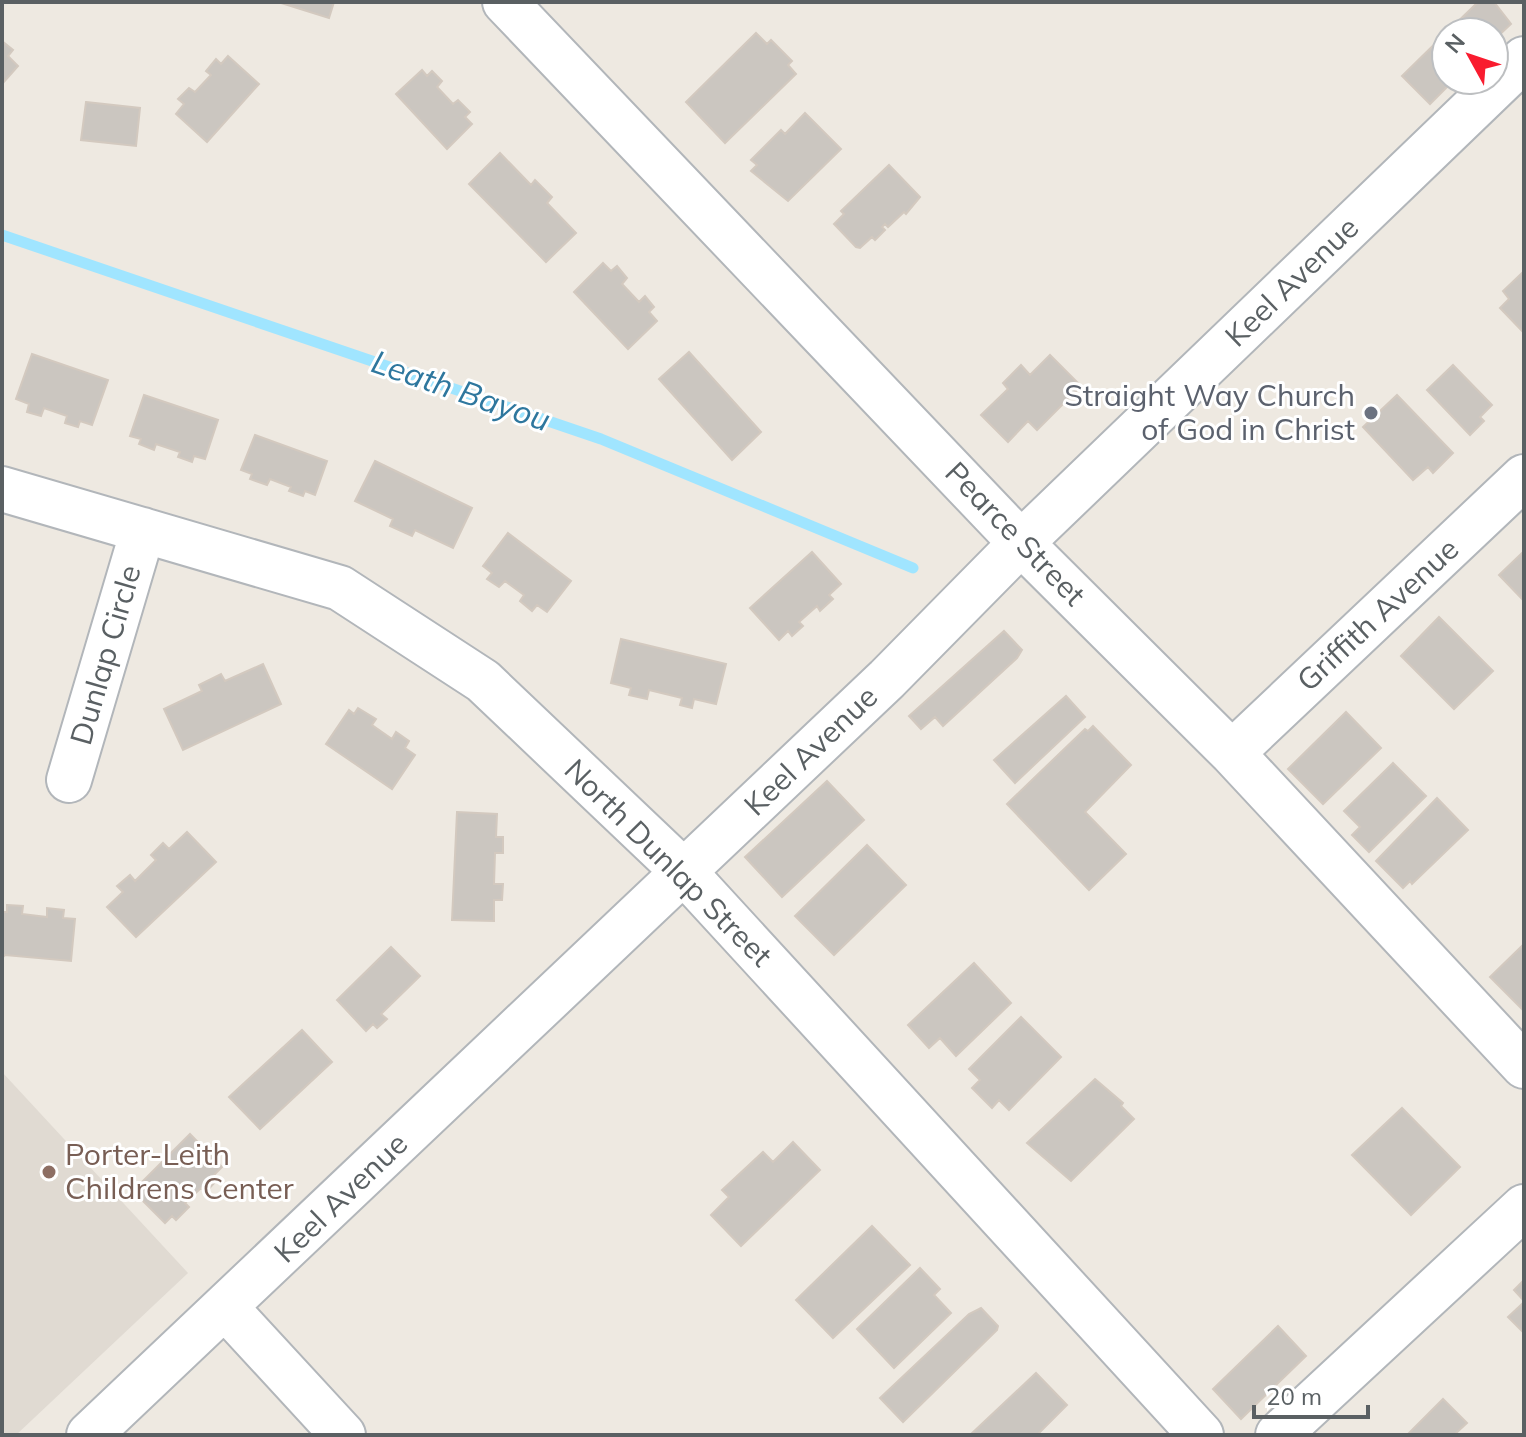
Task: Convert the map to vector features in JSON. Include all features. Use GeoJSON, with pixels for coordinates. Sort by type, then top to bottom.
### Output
{"type":"FeatureCollection","features":[{"type":"Feature","properties":{"kind":"street","name":"Pearce Street"},"geometry":{"type":"LineString","coordinates":[[505,2],[1021,543],[1232,753],[1524,1066]]}},
{"type":"Feature","properties":{"kind":"street","name":"Keel Avenue"},"geometry":{"type":"LineString","coordinates":[[89,1435],[887,679],[1021,543],[1524,59]]}},
{"type":"Feature","properties":{"kind":"street","name":"Griffith Avenue"},"geometry":{"type":"LineString","coordinates":[[1232,753],[1524,477]]}},
{"type":"Feature","properties":{"kind":"street","name":"North Dunlap Street"},"geometry":{"type":"LineString","coordinates":[[2,489],[340,588],[483,681],[684,872],[1201,1435]]}},
{"type":"Feature","properties":{"kind":"street","name":"Dunlap Circle"},"geometry":{"type":"LineString","coordinates":[[69,780],[143,530]]}},
{"type":"Feature","properties":{"kind":"street"},"geometry":{"type":"LineString","coordinates":[[1278,1435],[1524,1207]]}},
{"type":"Feature","properties":{"kind":"street"},"geometry":{"type":"LineString","coordinates":[[226,1308],[343,1435]]}},
{"type":"Feature","properties":{"kind":"shaded area","name":"Porter-Leith Childrens Center"},"geometry":{"type":"Polygon","coordinates":[[[2,1072],[188,1273],[16,1435],[2,1435],[2,1072]]]}},
{"type":"Feature","properties":{"kind":"building"},"geometry":{"type":"Polygon","coordinates":[[[278,2],[334,2],[329,18],[278,2]]]}},
{"type":"Feature","properties":{"kind":"building"},"geometry":{"type":"Polygon","coordinates":[[[1478,2],[1494,2],[1505,16],[1464,16],[1478,2]]]}},
{"type":"Feature","properties":{"kind":"building"},"geometry":{"type":"Polygon","coordinates":[[[756,33],[767,44],[771,40],[792,61],[788,65],[796,74],[725,143],[686,102],[756,33]]]}},
{"type":"Feature","properties":{"kind":"building"},"geometry":{"type":"Polygon","coordinates":[[[2,41],[13,50],[8,56],[18,66],[2,84],[2,41]]]}},
{"type":"Feature","properties":{"kind":"building"},"geometry":{"type":"Polygon","coordinates":[[[1430,49],[1430,96],[1438,96],[1430,104],[1402,76],[1430,49]]]}},
{"type":"Feature","properties":{"kind":"building"},"geometry":{"type":"Polygon","coordinates":[[[228,56],[259,84],[207,142],[176,114],[184,104],[178,99],[189,88],[195,92],[211,75],[206,71],[216,59],[221,64],[228,56]]]}},
{"type":"Feature","properties":{"kind":"building"},"geometry":{"type":"Polygon","coordinates":[[[422,70],[427,76],[432,71],[442,81],[437,87],[453,104],[458,100],[470,112],[465,117],[472,124],[447,149],[396,94],[422,70]]]}},
{"type":"Feature","properties":{"kind":"building"},"geometry":{"type":"Polygon","coordinates":[[[86,102],[140,108],[136,146],[81,140],[86,102]]]}},
{"type":"Feature","properties":{"kind":"building"},"geometry":{"type":"Polygon","coordinates":[[[805,113],[841,149],[788,201],[751,171],[757,165],[751,160],[781,130],[785,134],[805,113]]]}},
{"type":"Feature","properties":{"kind":"building"},"geometry":{"type":"Polygon","coordinates":[[[500,153],[531,185],[535,180],[552,197],[547,203],[576,233],[546,262],[469,184],[500,153]]]}},
{"type":"Feature","properties":{"kind":"building"},"geometry":{"type":"Polygon","coordinates":[[[889,165],[920,197],[906,214],[904,212],[888,227],[885,224],[882,227],[885,230],[875,240],[872,237],[860,248],[856,247],[834,224],[844,214],[841,211],[889,165]]]}},
{"type":"Feature","properties":{"kind":"building"},"geometry":{"type":"Polygon","coordinates":[[[603,263],[611,271],[617,266],[627,278],[622,284],[639,302],[645,296],[654,307],[649,312],[657,321],[628,349],[574,292],[603,263]]]}},
{"type":"Feature","properties":{"kind":"building"},"geometry":{"type":"Polygon","coordinates":[[[1524,271],[1524,333],[1500,308],[1509,299],[1503,291],[1524,271]]]}},
{"type":"Feature","properties":{"kind":"building"},"geometry":{"type":"Polygon","coordinates":[[[689,352],[761,432],[732,460],[659,379],[689,352]]]}},
{"type":"Feature","properties":{"kind":"building"},"geometry":{"type":"Polygon","coordinates":[[[32,354],[108,380],[92,425],[80,421],[78,427],[65,423],[67,416],[44,408],[41,416],[27,412],[29,404],[16,399],[32,354]]]}},
{"type":"Feature","properties":{"kind":"building"},"geometry":{"type":"Polygon","coordinates":[[[1050,355],[1081,386],[1037,430],[1028,421],[1008,442],[981,415],[1008,389],[1003,383],[1021,365],[1030,375],[1050,355]]]}},
{"type":"Feature","properties":{"kind":"building"},"geometry":{"type":"Polygon","coordinates":[[[1453,365],[1492,405],[1480,417],[1484,421],[1470,435],[1427,390],[1453,365]]]}},
{"type":"Feature","properties":{"kind":"building"},"geometry":{"type":"Polygon","coordinates":[[[144,395],[218,420],[205,459],[194,456],[192,462],[178,457],[180,452],[156,444],[154,450],[139,444],[141,439],[130,436],[144,395]]]}},
{"type":"Feature","properties":{"kind":"building"},"geometry":{"type":"Polygon","coordinates":[[[1397,395],[1453,453],[1433,473],[1428,467],[1413,480],[1363,427],[1397,395]]]}},
{"type":"Feature","properties":{"kind":"building"},"geometry":{"type":"Polygon","coordinates":[[[255,435],[327,461],[315,495],[305,491],[303,496],[289,491],[291,487],[270,479],[267,485],[250,479],[252,474],[241,470],[255,435]]]}},
{"type":"Feature","properties":{"kind":"building"},"geometry":{"type":"Polygon","coordinates":[[[375,461],[472,508],[453,548],[415,530],[412,536],[390,526],[393,519],[355,501],[375,461]]]}},
{"type":"Feature","properties":{"kind":"building"},"geometry":{"type":"Polygon","coordinates":[[[508,533],[571,581],[547,612],[537,605],[532,611],[520,601],[524,595],[505,581],[499,587],[487,579],[492,573],[483,566],[508,533]]]}},
{"type":"Feature","properties":{"kind":"building"},"geometry":{"type":"Polygon","coordinates":[[[1524,551],[1524,601],[1499,575],[1524,551]]]}},
{"type":"Feature","properties":{"kind":"building"},"geometry":{"type":"Polygon","coordinates":[[[812,552],[841,584],[829,595],[833,599],[820,611],[817,606],[799,622],[803,626],[792,636],[788,631],[779,640],[750,608],[812,552]]]}},
{"type":"Feature","properties":{"kind":"building"},"geometry":{"type":"Polygon","coordinates":[[[1439,617],[1493,671],[1454,709],[1401,656],[1439,617]]]}},
{"type":"Feature","properties":{"kind":"building"},"geometry":{"type":"Polygon","coordinates":[[[1004,631],[1022,650],[1017,658],[943,726],[935,717],[921,729],[909,716],[1004,631]]]}},
{"type":"Feature","properties":{"kind":"building"},"geometry":{"type":"Polygon","coordinates":[[[621,639],[726,664],[716,704],[694,699],[692,708],[680,705],[682,698],[649,690],[647,699],[629,695],[631,688],[611,683],[621,639]]]}},
{"type":"Feature","properties":{"kind":"building"},"geometry":{"type":"Polygon","coordinates":[[[263,664],[281,704],[183,750],[164,709],[202,691],[199,685],[221,674],[225,681],[263,664]]]}},
{"type":"Feature","properties":{"kind":"building"},"geometry":{"type":"Polygon","coordinates":[[[1066,696],[1085,717],[1015,783],[994,760],[1066,696]]]}},
{"type":"Feature","properties":{"kind":"building"},"geometry":{"type":"Polygon","coordinates":[[[358,708],[376,719],[372,725],[392,739],[396,732],[409,741],[405,748],[415,755],[392,789],[326,744],[349,710],[354,714],[358,708]]]}},
{"type":"Feature","properties":{"kind":"building"},"geometry":{"type":"Polygon","coordinates":[[[1346,712],[1381,748],[1323,804],[1288,769],[1346,712]]]}},
{"type":"Feature","properties":{"kind":"building"},"geometry":{"type":"Polygon","coordinates":[[[1093,726],[1131,765],[1085,812],[1126,854],[1089,890],[1007,804],[1085,729],[1088,731],[1093,726]]]}},
{"type":"Feature","properties":{"kind":"building"},"geometry":{"type":"Polygon","coordinates":[[[1393,763],[1426,796],[1369,852],[1352,835],[1360,827],[1344,811],[1393,763]]]}},
{"type":"Feature","properties":{"kind":"building"},"geometry":{"type":"Polygon","coordinates":[[[827,781],[864,820],[782,897],[745,857],[827,781]]]}},
{"type":"Feature","properties":{"kind":"building"},"geometry":{"type":"Polygon","coordinates":[[[1437,798],[1468,830],[1412,884],[1410,881],[1403,888],[1376,861],[1437,798]]]}},
{"type":"Feature","properties":{"kind":"building"},"geometry":{"type":"Polygon","coordinates":[[[457,812],[497,814],[496,837],[503,837],[503,853],[495,853],[494,884],[503,884],[502,900],[494,900],[494,921],[452,920],[457,812]]]}},
{"type":"Feature","properties":{"kind":"building"},"geometry":{"type":"Polygon","coordinates":[[[187,832],[216,862],[136,937],[107,907],[123,892],[117,886],[130,875],[135,881],[156,860],[151,855],[163,843],[169,849],[187,832]]]}},
{"type":"Feature","properties":{"kind":"building"},"geometry":{"type":"Polygon","coordinates":[[[867,845],[906,885],[834,955],[795,916],[867,845]]]}},
{"type":"Feature","properties":{"kind":"building"},"geometry":{"type":"Polygon","coordinates":[[[7,905],[23,906],[22,914],[47,917],[47,908],[64,910],[63,918],[75,919],[71,961],[5,955],[2,958],[2,912],[7,912],[7,905]]]}},
{"type":"Feature","properties":{"kind":"building"},"geometry":{"type":"Polygon","coordinates":[[[1524,946],[1524,1011],[1490,977],[1524,946]]]}},
{"type":"Feature","properties":{"kind":"building"},"geometry":{"type":"Polygon","coordinates":[[[391,947],[420,976],[381,1014],[387,1019],[377,1028],[373,1024],[366,1031],[337,1000],[391,947]]]}},
{"type":"Feature","properties":{"kind":"building"},"geometry":{"type":"Polygon","coordinates":[[[974,963],[1011,1003],[956,1056],[940,1038],[929,1048],[908,1025],[974,963]]]}},
{"type":"Feature","properties":{"kind":"building"},"geometry":{"type":"Polygon","coordinates":[[[1021,1017],[1061,1057],[1009,1110],[999,1100],[992,1108],[972,1088],[980,1080],[969,1069],[1021,1017]]]}},
{"type":"Feature","properties":{"kind":"building"},"geometry":{"type":"Polygon","coordinates":[[[302,1030],[332,1062],[260,1129],[229,1097],[302,1030]]]}},
{"type":"Feature","properties":{"kind":"building"},"geometry":{"type":"Polygon","coordinates":[[[1095,1079],[1123,1103],[1121,1106],[1134,1119],[1071,1181],[1027,1143],[1095,1079]]]}},
{"type":"Feature","properties":{"kind":"building"},"geometry":{"type":"Polygon","coordinates":[[[1402,1108],[1460,1167],[1411,1215],[1352,1155],[1402,1108]]]}},
{"type":"Feature","properties":{"kind":"building"},"geometry":{"type":"Polygon","coordinates":[[[190,1134],[222,1167],[212,1177],[216,1181],[206,1192],[201,1188],[185,1203],[189,1207],[176,1220],[172,1216],[165,1223],[133,1191],[190,1134]]]}},
{"type":"Feature","properties":{"kind":"building"},"geometry":{"type":"Polygon","coordinates":[[[793,1142],[820,1170],[741,1246],[711,1215],[729,1197],[722,1190],[763,1152],[773,1162],[793,1142]]]}},
{"type":"Feature","properties":{"kind":"building"},"geometry":{"type":"Polygon","coordinates":[[[872,1226],[910,1265],[833,1338],[796,1300],[872,1226]]]}},
{"type":"Feature","properties":{"kind":"building"},"geometry":{"type":"Polygon","coordinates":[[[920,1268],[940,1289],[934,1295],[951,1313],[894,1368],[857,1329],[920,1268]]]}},
{"type":"Feature","properties":{"kind":"building"},"geometry":{"type":"Polygon","coordinates":[[[1524,1280],[1524,1301],[1514,1290],[1524,1280]]]}},
{"type":"Feature","properties":{"kind":"building"},"geometry":{"type":"Polygon","coordinates":[[[1524,1302],[1524,1333],[1508,1317],[1524,1302]]]}},
{"type":"Feature","properties":{"kind":"building"},"geometry":{"type":"Polygon","coordinates":[[[981,1308],[998,1326],[997,1330],[903,1422],[880,1398],[969,1314],[981,1308]]]}},
{"type":"Feature","properties":{"kind":"building"},"geometry":{"type":"Polygon","coordinates":[[[1278,1326],[1306,1356],[1241,1419],[1213,1389],[1278,1326]]]}},
{"type":"Feature","properties":{"kind":"building"},"geometry":{"type":"Polygon","coordinates":[[[1036,1373],[1067,1405],[1037,1435],[970,1435],[1036,1373]]]}},
{"type":"Feature","properties":{"kind":"building"},"geometry":{"type":"Polygon","coordinates":[[[1443,1399],[1467,1423],[1454,1435],[1407,1435],[1443,1399]]]}},
{"type":"Feature","properties":{"kind":"waterway","name":"Leath Bayou"},"geometry":{"type":"LineString","coordinates":[[2,235],[601,439],[913,568]]}},
{"type":"Feature","properties":{"kind":"place","name":"Straight Way Church of God in Christ"},"geometry":{"type":"Point","coordinates":[1371,413]}},
{"type":"Feature","properties":{"kind":"place","name":"Porter-Leith Childrens Center"},"geometry":{"type":"Point","coordinates":[49,1172]}}]}
